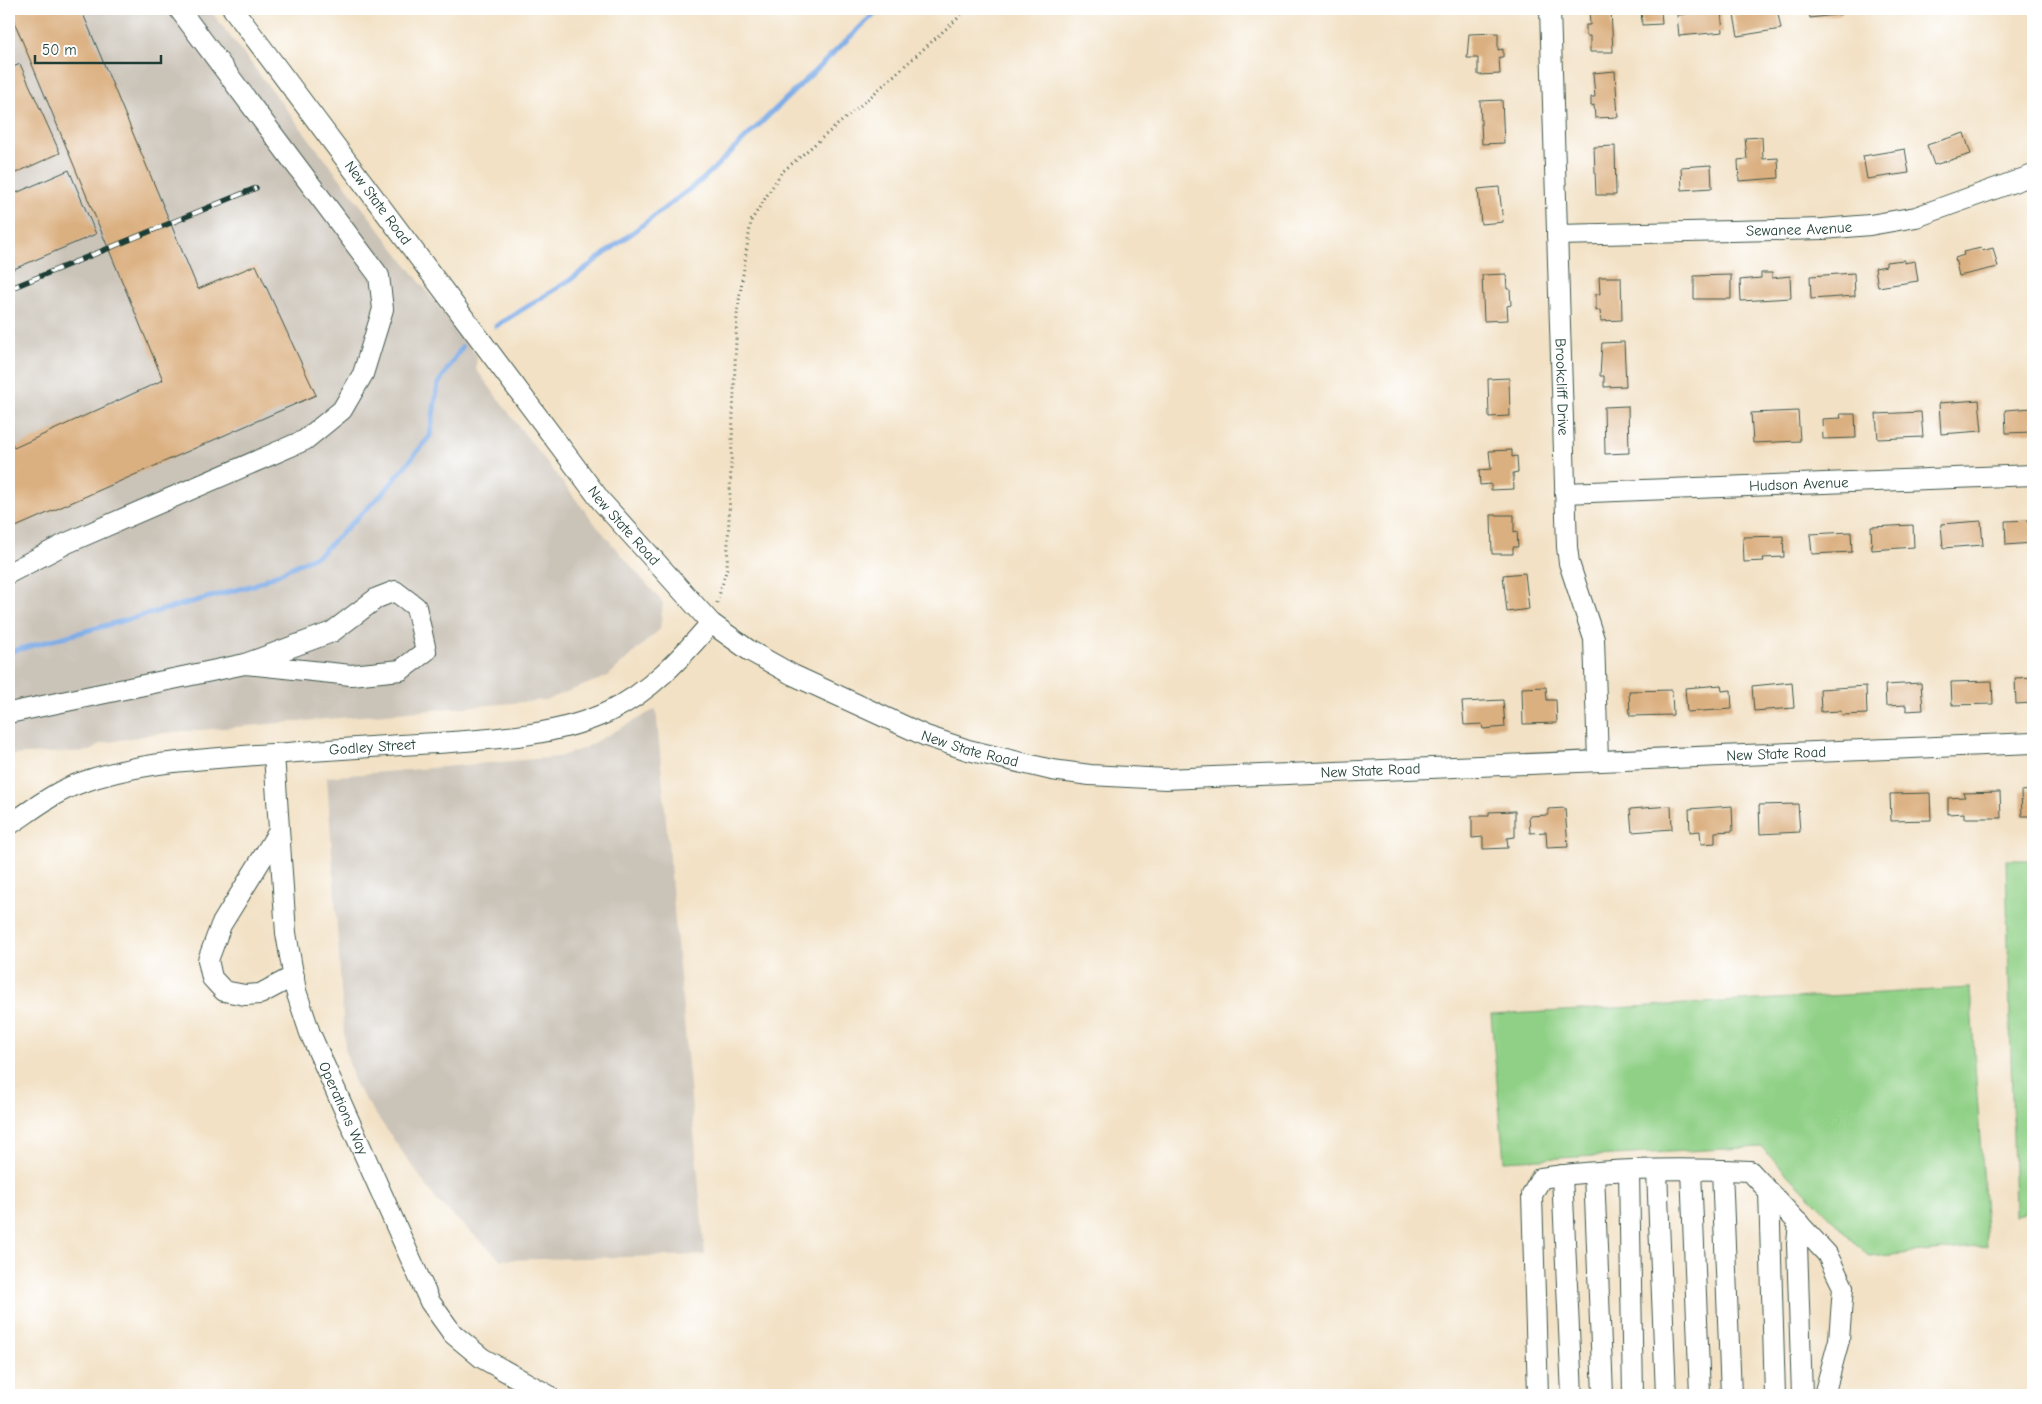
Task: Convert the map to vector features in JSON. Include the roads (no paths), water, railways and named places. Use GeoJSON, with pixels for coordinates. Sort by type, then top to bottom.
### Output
{"type":"FeatureCollection","features":[{"type":"Feature","properties":{"kind":"street"},"geometry":{"type":"LineString","coordinates":[[9,573],[67,543],[305,440],[342,410],[363,374],[383,309],[379,276],[179,9]]}},
{"type":"Feature","properties":{"kind":"street","name":"New State Road"},"geometry":{"type":"LineString","coordinates":[[234,9],[601,502],[711,624],[750,651],[793,675],[887,720],[968,750],[1052,770],[1090,776],[1166,779],[2033,743]]}},
{"type":"Feature","properties":{"kind":"street","name":"Brookcliff Drive"},"geometry":{"type":"LineString","coordinates":[[1550,9],[1565,493],[1569,563],[1594,639],[1598,761]]}},
{"type":"Feature","properties":{"kind":"street","name":"Sewanee Avenue"},"geometry":{"type":"LineString","coordinates":[[1557,235],[1823,229],[1870,226],[1916,217],[1991,192],[2033,175]]}},
{"type":"Feature","properties":{"kind":"street","name":"Hudson Avenue"},"geometry":{"type":"LineString","coordinates":[[1565,493],[2033,475]]}},
{"type":"Feature","properties":{"kind":"street"},"geometry":{"type":"LineString","coordinates":[[9,713],[245,664],[332,632],[377,598],[395,591],[416,607],[426,651],[400,670],[352,675],[245,664]]}},
{"type":"Feature","properties":{"kind":"street","name":"Godley Street"},"geometry":{"type":"LineString","coordinates":[[9,825],[56,794],[107,774],[167,762],[462,741],[568,726],[608,712],[635,695],[668,671],[711,624]]}},
{"type":"Feature","properties":{"kind":"street","name":"Operations Way"},"geometry":{"type":"LineString","coordinates":[[274,754],[286,933],[294,976],[310,1033],[430,1302],[453,1334],[482,1358],[548,1395]]}},
{"type":"Feature","properties":{"kind":"street"},"geometry":{"type":"LineString","coordinates":[[279,831],[221,925],[208,960],[212,978],[224,991],[260,994],[294,976]]}},
{"type":"Feature","properties":{"kind":"street"},"geometry":{"type":"LineString","coordinates":[[1691,1170],[1700,1395]]}},
{"type":"Feature","properties":{"kind":"street"},"geometry":{"type":"LineString","coordinates":[[1538,1395],[1532,1195],[1541,1178],[1594,1173],[1691,1170],[1750,1171],[1827,1254],[1843,1286],[1839,1340],[1824,1395]]}},
{"type":"Feature","properties":{"kind":"street"},"geometry":{"type":"LineString","coordinates":[[1722,1170],[1731,1395]]}},
{"type":"Feature","properties":{"kind":"street"},"geometry":{"type":"LineString","coordinates":[[1656,1171],[1666,1395]]}},
{"type":"Feature","properties":{"kind":"street"},"geometry":{"type":"LineString","coordinates":[[1628,1172],[1633,1395]]}},
{"type":"Feature","properties":{"kind":"street"},"geometry":{"type":"LineString","coordinates":[[1594,1173],[1603,1395]]}},
{"type":"Feature","properties":{"kind":"street"},"geometry":{"type":"LineString","coordinates":[[1562,1175],[1572,1395]]}},
{"type":"Feature","properties":{"kind":"street"},"geometry":{"type":"LineString","coordinates":[[1769,1191],[1775,1395]]}},
{"type":"Feature","properties":{"kind":"street"},"geometry":{"type":"LineString","coordinates":[[1799,1223],[1797,1244],[1802,1395]]}},
{"type":"Feature","properties":{"kind":"waterway"},"geometry":{"type":"LineString","coordinates":[[496,326],[570,280],[703,179],[879,9]]}},
{"type":"Feature","properties":{"kind":"waterway"},"geometry":{"type":"LineString","coordinates":[[9,652],[254,585],[320,554],[384,492],[430,436],[438,384],[462,347]]}},
{"type":"Feature","properties":{"kind":"railway"},"geometry":{"type":"LineString","coordinates":[[9,289],[256,188]]}}]}
